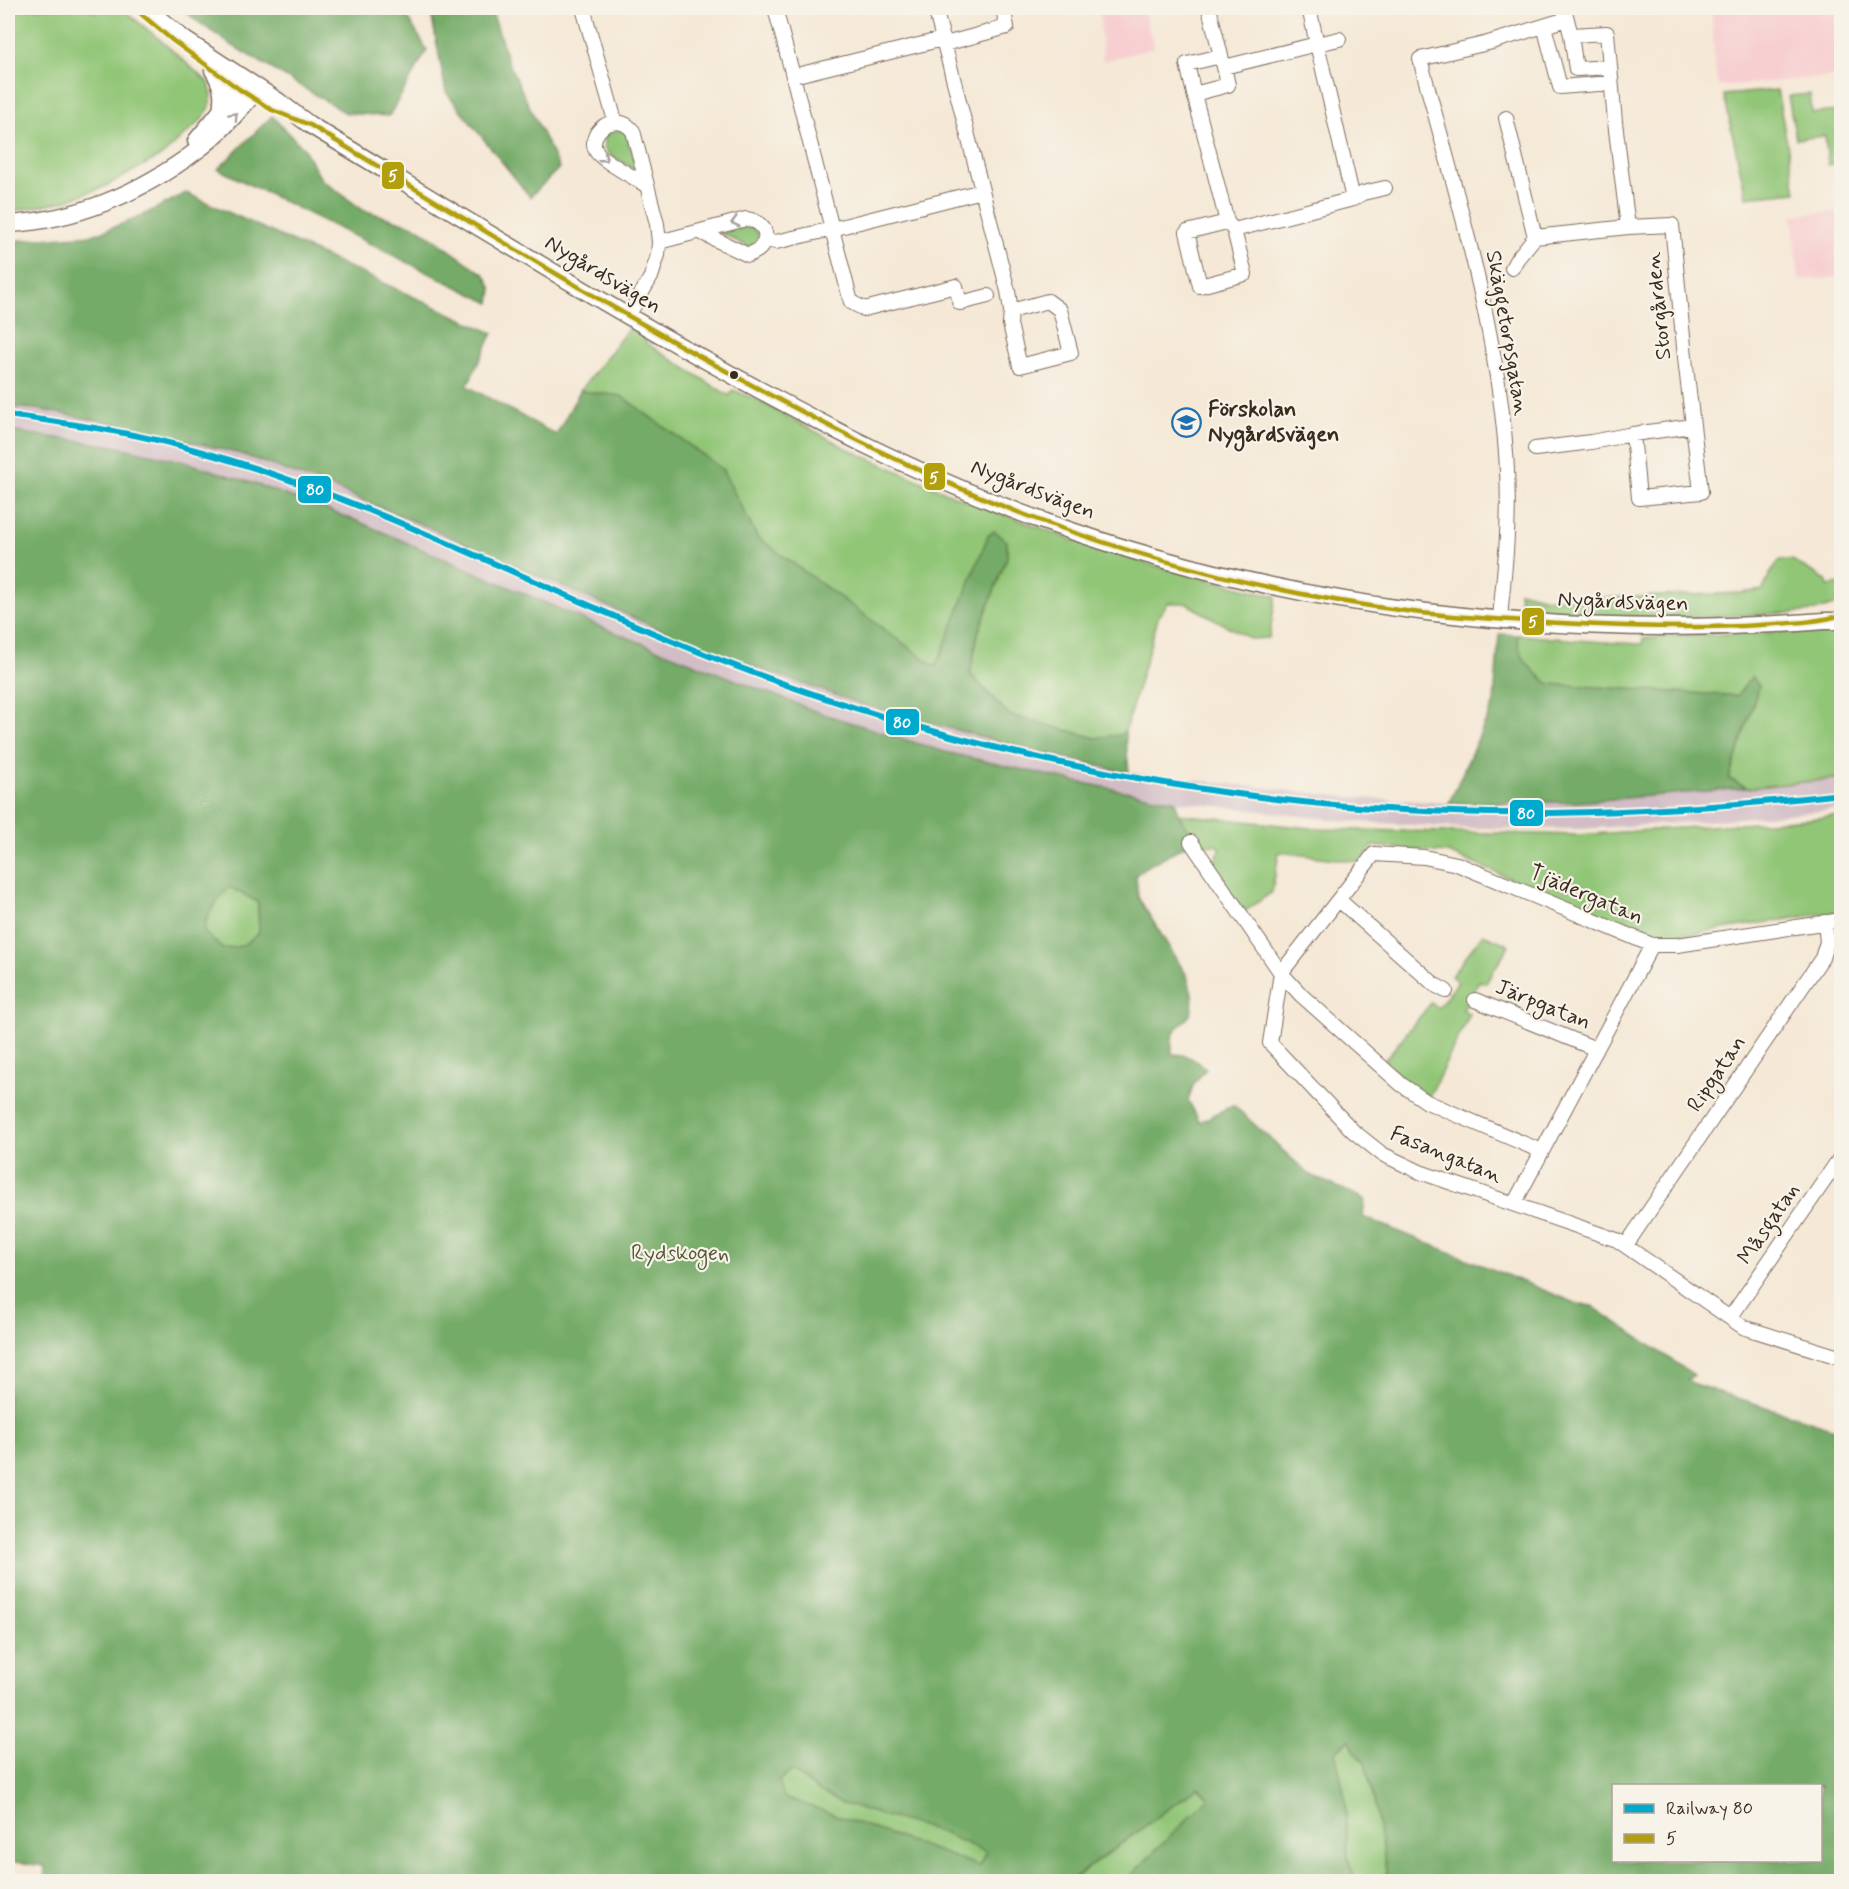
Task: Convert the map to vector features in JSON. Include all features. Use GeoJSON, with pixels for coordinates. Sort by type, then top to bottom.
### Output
{"type":"FeatureCollection","features":[{"type":"Feature","properties":{"kind":"street","name":"Nygårdsvägen"},"geometry":{"type":"LineString","coordinates":[[134,8],[164,34],[213,70],[247,90],[278,101],[310,125],[628,316],[733,376],[852,439],[955,486],[1043,521],[1138,552],[1278,588],[1402,610],[1500,620],[1638,627],[1759,626],[1833,621],[1842,615]]}},
{"type":"Feature","properties":{"kind":"street","name":"Nygårdsvägen"},"geometry":{"type":"LineString","coordinates":[[146,8],[247,90]]}},
{"type":"Feature","properties":{"kind":"street"},"geometry":{"type":"LineString","coordinates":[[583,8],[615,121]]}},
{"type":"Feature","properties":{"kind":"street"},"geometry":{"type":"LineString","coordinates":[[775,8],[851,302],[864,309],[956,286],[960,303],[988,296]]}},
{"type":"Feature","properties":{"kind":"street"},"geometry":{"type":"LineString","coordinates":[[935,8],[1008,291],[1010,324],[1020,366],[1071,353],[1060,310],[1048,301],[1011,311]]}},
{"type":"Feature","properties":{"kind":"street"},"geometry":{"type":"LineString","coordinates":[[793,76],[1007,27],[1003,8]]}},
{"type":"Feature","properties":{"kind":"street"},"geometry":{"type":"LineString","coordinates":[[1194,94],[1228,85],[1209,8]]}},
{"type":"Feature","properties":{"kind":"street"},"geometry":{"type":"LineString","coordinates":[[1309,8],[1353,199]]}},
{"type":"Feature","properties":{"kind":"street"},"geometry":{"type":"LineString","coordinates":[[1610,67],[1576,69],[1566,13],[1544,26],[1560,87],[1611,83]]}},
{"type":"Feature","properties":{"kind":"street","name":"Skäggetorpsgatan"},"geometry":{"type":"LineString","coordinates":[[1500,620],[1508,503],[1502,413],[1478,276],[1420,59],[1488,43],[1544,26]]}},
{"type":"Feature","properties":{"kind":"street","name":"Storgården"},"geometry":{"type":"LineString","coordinates":[[1571,36],[1607,33],[1628,227]]}},
{"type":"Feature","properties":{"kind":"street"},"geometry":{"type":"LineString","coordinates":[[1339,39],[1223,62],[1186,64],[1231,226],[1245,274],[1200,286],[1187,232],[1231,226],[1353,199],[1385,188]]}},
{"type":"Feature","properties":{"kind":"street"},"geometry":{"type":"LineString","coordinates":[[213,70],[222,89],[221,110]]}},
{"type":"Feature","properties":{"kind":"street"},"geometry":{"type":"LineString","coordinates":[[156,178],[193,144],[221,110],[247,90]]}},
{"type":"Feature","properties":{"kind":"street"},"geometry":{"type":"LineString","coordinates":[[8,224],[33,223],[92,209],[131,193],[200,148],[247,90]]}},
{"type":"Feature","properties":{"kind":"street"},"geometry":{"type":"LineString","coordinates":[[1506,118],[1535,237],[1512,268]]}},
{"type":"Feature","properties":{"kind":"street"},"geometry":{"type":"LineString","coordinates":[[628,316],[651,278],[658,255],[657,224],[633,131],[626,123],[615,121],[605,125],[597,132],[596,151],[647,186]]}},
{"type":"Feature","properties":{"kind":"street"},"geometry":{"type":"LineString","coordinates":[[765,240],[776,242],[982,191]]}},
{"type":"Feature","properties":{"kind":"street"},"geometry":{"type":"LineString","coordinates":[[659,242],[746,219],[760,224],[765,232],[765,240],[763,248],[748,255],[700,232]]}},
{"type":"Feature","properties":{"kind":"street","name":"Storgården"},"geometry":{"type":"LineString","coordinates":[[1535,237],[1628,227],[1672,225],[1701,492],[1639,498],[1633,434]]}},
{"type":"Feature","properties":{"kind":"street"},"geometry":{"type":"LineString","coordinates":[[1535,449],[1693,426]]}},
{"type":"Feature","properties":{"kind":"street"},"geometry":{"type":"LineString","coordinates":[[1191,842],[1281,973],[1301,995],[1402,1085],[1427,1102],[1541,1151]]}},
{"type":"Feature","properties":{"kind":"street","name":"Tjädergatan"},"geometry":{"type":"LineString","coordinates":[[1281,973],[1374,854],[1424,857],[1457,864],[1652,945],[1677,945],[1842,920]]}},
{"type":"Feature","properties":{"kind":"street"},"geometry":{"type":"LineString","coordinates":[[1339,900],[1435,985],[1446,991]]}},
{"type":"Feature","properties":{"kind":"street","name":"Ripgatan"},"geometry":{"type":"LineString","coordinates":[[1626,1245],[1822,958],[1827,942],[1825,922]]}},
{"type":"Feature","properties":{"kind":"street","name":"Järpgatan"},"geometry":{"type":"LineString","coordinates":[[1514,1204],[1652,945]]}},
{"type":"Feature","properties":{"kind":"street","name":"Fasangatan"},"geometry":{"type":"LineString","coordinates":[[1281,973],[1270,1043],[1353,1131],[1373,1148],[1392,1160],[1420,1172],[1617,1240],[1743,1327],[1842,1358]]}},
{"type":"Feature","properties":{"kind":"street","name":"Järpgatan"},"geometry":{"type":"LineString","coordinates":[[1475,1000],[1596,1049]]}},
{"type":"Feature","properties":{"kind":"street","name":"Måsgatan"},"geometry":{"type":"LineString","coordinates":[[1730,1318],[1842,1155]]}},
{"type":"Feature","properties":{"kind":"shaded area"},"geometry":{"type":"Polygon","coordinates":[[[1099,8],[1143,8],[1154,48],[1103,61],[1099,8]]]}},
{"type":"Feature","properties":{"kind":"shaded area"},"geometry":{"type":"Polygon","coordinates":[[[1712,8],[1841,8],[1841,76],[1718,86],[1714,62],[1712,8]]]}},
{"type":"Feature","properties":{"kind":"shaded area"},"geometry":{"type":"Polygon","coordinates":[[[1841,211],[1841,277],[1799,280],[1792,215],[1841,211]]]}},
{"type":"Feature","properties":{"kind":"shaded area"},"geometry":{"type":"Polygon","coordinates":[[[8,407],[36,409],[134,427],[241,454],[336,489],[673,635],[766,671],[861,704],[1129,773],[1359,798],[1449,803],[1576,802],[1841,778],[1841,809],[1698,822],[1579,829],[1463,828],[1344,821],[1176,801],[1077,782],[945,752],[820,713],[601,627],[357,521],[255,484],[185,462],[114,446],[8,431],[8,407]]]}},
{"type":"Feature","properties":{"kind":"green space"},"geometry":{"type":"Polygon","coordinates":[[[8,8],[84,8],[98,13],[101,8],[121,8],[209,83],[212,96],[209,109],[200,121],[163,155],[104,187],[61,202],[8,212],[8,8]]]}},
{"type":"Feature","properties":{"kind":"green space"},"geometry":{"type":"Polygon","coordinates":[[[183,8],[402,8],[427,50],[389,116],[346,113],[230,44],[194,19],[183,8]]]}},
{"type":"Feature","properties":{"kind":"green space"},"geometry":{"type":"Polygon","coordinates":[[[430,8],[491,8],[508,62],[559,168],[530,197],[446,92],[430,8]]]}},
{"type":"Feature","properties":{"kind":"green space"},"geometry":{"type":"Polygon","coordinates":[[[1777,90],[1796,192],[1746,197],[1724,95],[1777,90]]]}},
{"type":"Feature","properties":{"kind":"green space"},"geometry":{"type":"Polygon","coordinates":[[[1810,94],[1812,113],[1841,111],[1841,163],[1828,165],[1825,136],[1796,139],[1788,96],[1810,94]]]}},
{"type":"Feature","properties":{"kind":"green space"},"geometry":{"type":"Polygon","coordinates":[[[272,116],[304,149],[321,179],[363,210],[417,227],[485,275],[492,289],[490,303],[218,169],[272,116]]]}},
{"type":"Feature","properties":{"kind":"green space"},"geometry":{"type":"Polygon","coordinates":[[[619,130],[626,133],[637,168],[633,169],[604,148],[605,135],[619,130]]]}},
{"type":"Feature","properties":{"kind":"green space"},"geometry":{"type":"Polygon","coordinates":[[[186,193],[493,333],[467,386],[556,435],[580,391],[621,396],[722,469],[757,537],[936,667],[988,536],[994,531],[1007,541],[1007,557],[978,633],[970,674],[1009,715],[1096,738],[1120,735],[1125,731],[1129,773],[861,704],[766,671],[673,635],[336,489],[241,454],[134,427],[36,409],[8,407],[8,241],[93,235],[135,219],[186,193]]]}},
{"type":"Feature","properties":{"kind":"green space"},"geometry":{"type":"Polygon","coordinates":[[[745,226],[752,227],[758,234],[757,243],[748,247],[721,233],[745,226]]]}},
{"type":"Feature","properties":{"kind":"green space"},"geometry":{"type":"Polygon","coordinates":[[[629,328],[647,338],[646,343],[729,396],[733,390],[755,399],[848,449],[952,495],[1068,538],[1148,564],[1276,596],[1269,638],[1251,639],[1185,603],[1168,603],[1159,615],[1125,731],[1120,735],[1096,738],[1009,715],[970,674],[978,633],[1007,557],[1007,541],[994,531],[988,536],[937,668],[757,537],[722,469],[621,396],[580,391],[629,328]]]}},
{"type":"Feature","properties":{"kind":"green space","name":"Rydskogen"},"geometry":{"type":"Polygon","coordinates":[[[8,431],[114,446],[185,462],[255,484],[357,521],[601,627],[820,713],[945,752],[1077,782],[1176,801],[1178,814],[1195,840],[1144,868],[1136,875],[1138,897],[1187,976],[1190,985],[1193,999],[1191,1013],[1174,1034],[1172,1054],[1190,1058],[1206,1069],[1194,1083],[1188,1100],[1200,1122],[1233,1105],[1310,1175],[1365,1199],[1363,1217],[1578,1304],[1592,1306],[1694,1375],[1687,1380],[1694,1384],[1841,1431],[1841,1881],[1388,1881],[1365,1763],[1356,1754],[1350,1740],[1335,1752],[1345,1797],[1348,1859],[1356,1881],[1125,1881],[1209,1798],[1198,1787],[1070,1881],[44,1882],[45,1866],[8,1861],[8,431]],[[229,887],[209,913],[204,932],[223,949],[242,946],[259,933],[258,902],[229,887]],[[792,1771],[779,1780],[784,1797],[979,1866],[986,1852],[938,1831],[843,1804],[820,1792],[792,1771]]]}},
{"type":"Feature","properties":{"kind":"green space"},"geometry":{"type":"Polygon","coordinates":[[[1780,560],[1792,560],[1826,580],[1828,586],[1841,584],[1842,599],[1837,600],[1837,604],[1815,611],[1680,618],[1532,611],[1532,607],[1520,602],[1519,591],[1547,598],[1579,599],[1741,593],[1763,590],[1770,573],[1780,560]]]}},
{"type":"Feature","properties":{"kind":"green space"},"geometry":{"type":"Polygon","coordinates":[[[1841,630],[1841,778],[1747,788],[1729,779],[1759,686],[1752,677],[1738,696],[1549,684],[1527,663],[1518,643],[1518,635],[1642,644],[1643,639],[1669,636],[1841,630]]]}},
{"type":"Feature","properties":{"kind":"green space"},"geometry":{"type":"Polygon","coordinates":[[[1499,634],[1518,635],[1523,657],[1531,668],[1549,684],[1737,696],[1752,676],[1759,686],[1729,779],[1747,788],[1576,802],[1449,803],[1494,703],[1499,634]]]}},
{"type":"Feature","properties":{"kind":"green space"},"geometry":{"type":"Polygon","coordinates":[[[1178,814],[1319,829],[1578,835],[1841,815],[1841,911],[1676,936],[1654,936],[1448,853],[1373,846],[1360,862],[1279,852],[1272,892],[1244,912],[1212,866],[1221,849],[1217,845],[1200,845],[1178,814]]]}},
{"type":"Feature","properties":{"kind":"green space"},"geometry":{"type":"Polygon","coordinates":[[[229,887],[258,902],[259,933],[242,946],[223,949],[204,932],[209,913],[229,887]]]}},
{"type":"Feature","properties":{"kind":"green space"},"geometry":{"type":"Polygon","coordinates":[[[1483,934],[1509,945],[1486,983],[1479,981],[1463,1010],[1470,1014],[1429,1097],[1415,1089],[1383,1062],[1431,1003],[1438,1008],[1458,982],[1451,976],[1483,934]]]}},
{"type":"Feature","properties":{"kind":"green space"},"geometry":{"type":"Polygon","coordinates":[[[1350,1740],[1356,1754],[1365,1763],[1388,1881],[1356,1881],[1348,1859],[1345,1797],[1335,1752],[1350,1740]]]}},
{"type":"Feature","properties":{"kind":"green space"},"geometry":{"type":"Polygon","coordinates":[[[792,1771],[820,1792],[938,1831],[987,1852],[979,1866],[783,1797],[779,1780],[792,1771]]]}},
{"type":"Feature","properties":{"kind":"green space"},"geometry":{"type":"Polygon","coordinates":[[[1198,1787],[1209,1798],[1125,1881],[1070,1882],[1198,1787]]]}},
{"type":"Feature","properties":{"kind":"rail line","name":"80"},"geometry":{"type":"LineString","coordinates":[[8,415],[149,438],[262,471],[394,520],[652,633],[717,659],[883,717],[1054,762],[1229,793],[1404,810],[1513,813],[1623,811],[1842,794]]}},
{"type":"Feature","properties":{"kind":"transit line","name":"5"},"geometry":{"type":"LineString","coordinates":[[134,8],[172,40],[272,110],[310,125],[522,254],[737,377],[888,455],[1004,507],[1089,538],[1180,565],[1272,588],[1413,612],[1586,624],[1685,627],[1791,623],[1822,620],[1842,615]]}},
{"type":"Feature","properties":{"kind":"place","name":"Förskolan Nygårdsvägen"},"geometry":{"type":"Point","coordinates":[1187,423]}}]}
